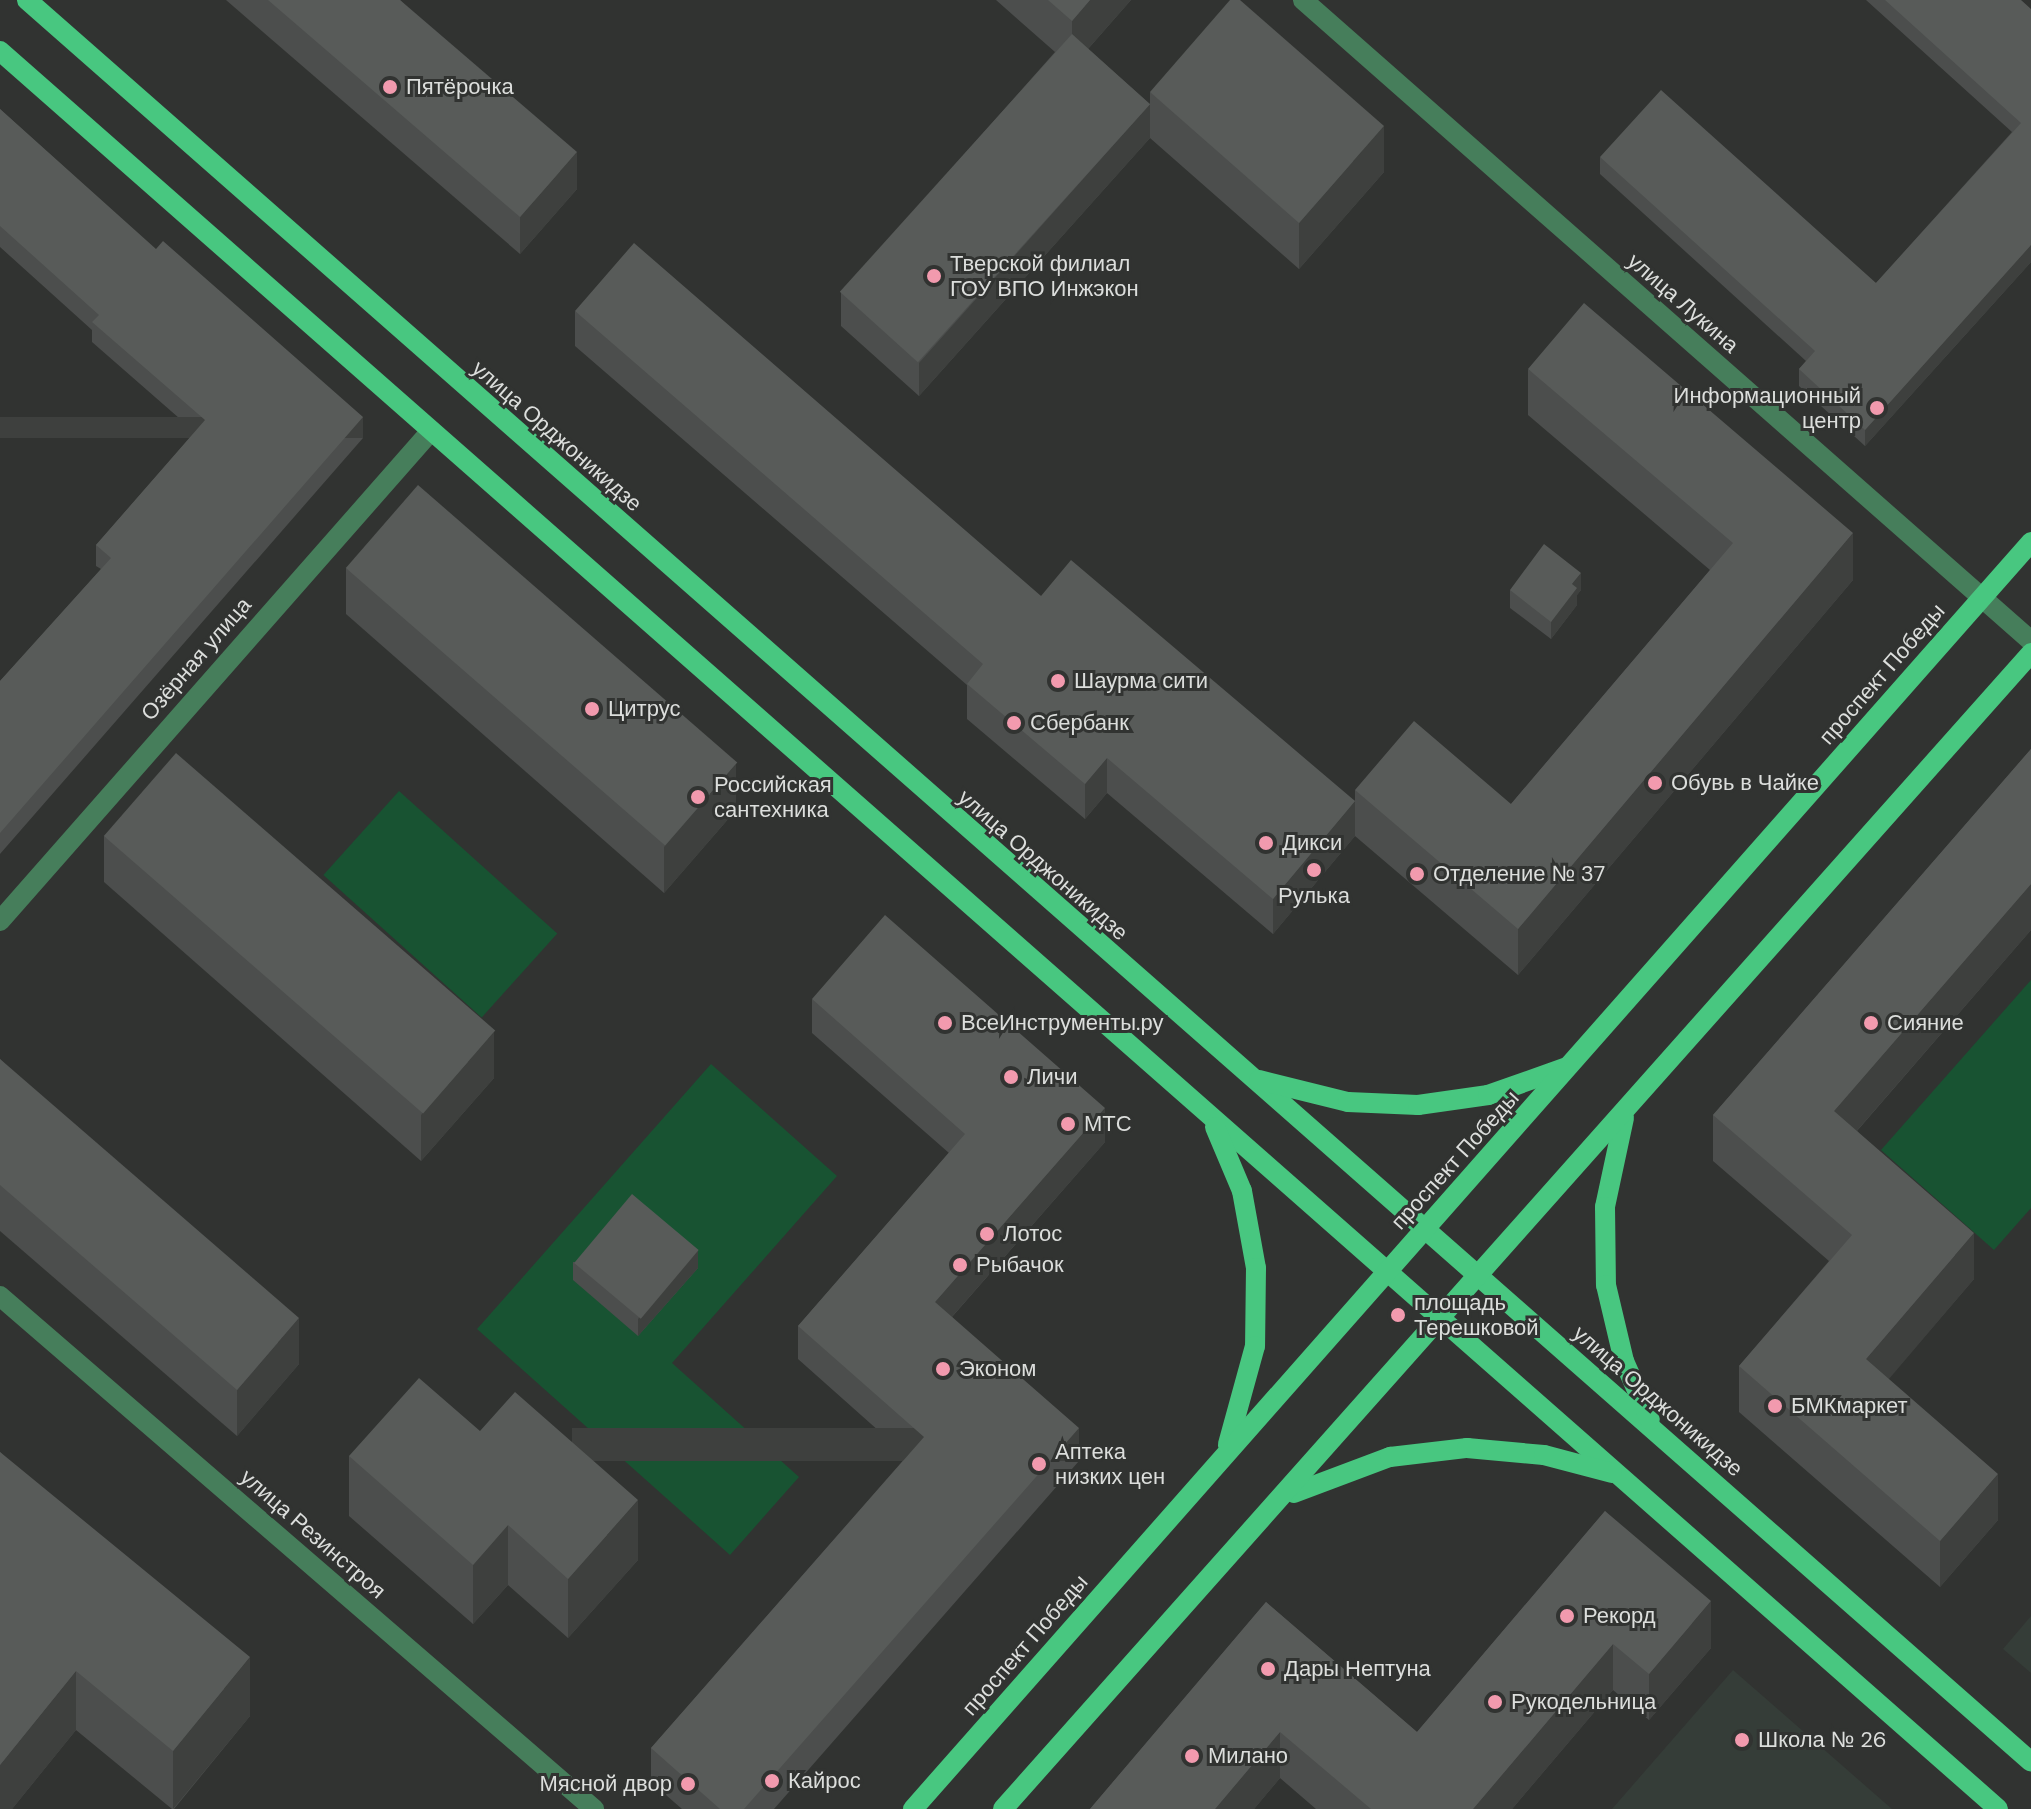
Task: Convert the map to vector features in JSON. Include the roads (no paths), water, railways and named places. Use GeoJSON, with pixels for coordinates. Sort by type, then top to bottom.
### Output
{"type":"FeatureCollection","features":[{"type":"Feature","properties":{"kind":"main road","name":"улица Орджоникидзе"},"geometry":{"type":"LineString","coordinates":[[27,0],[1246,1075],[2031,1762]]}},
{"type":"Feature","properties":{"kind":"main road"},"geometry":{"type":"LineString","coordinates":[[0,51],[1998,1809]]}},
{"type":"Feature","properties":{"kind":"main road","name":"проспект Победы"},"geometry":{"type":"LineString","coordinates":[[913,1809],[1574,1064],[2031,542]]}},
{"type":"Feature","properties":{"kind":"main road"},"geometry":{"type":"LineString","coordinates":[[1003,1809],[1282,1499],[2031,653]]}},
{"type":"Feature","properties":{"kind":"main road"},"geometry":{"type":"LineString","coordinates":[[1246,1075],[1312,1096],[1418,1105],[1488,1095],[1574,1064]]}},
{"type":"Feature","properties":{"kind":"main road"},"geometry":{"type":"LineString","coordinates":[[1626,1111],[1605,1207],[1606,1285],[1624,1361],[1657,1432]]}},
{"type":"Feature","properties":{"kind":"main road"},"geometry":{"type":"LineString","coordinates":[[1211,1118],[1242,1191],[1257,1281],[1248,1385],[1222,1459]]}},
{"type":"Feature","properties":{"kind":"main road"},"geometry":{"type":"LineString","coordinates":[[1282,1499],[1352,1468],[1441,1450],[1544,1455],[1619,1475]]}},
{"type":"Feature","properties":{"kind":"street","name":"улица Лукина"},"geometry":{"type":"LineString","coordinates":[[1303,0],[2031,641]]}},
{"type":"Feature","properties":{"kind":"street","name":"Озёрная улица"},"geometry":{"type":"LineString","coordinates":[[0,921],[431,431]]}},
{"type":"Feature","properties":{"kind":"street","name":"улица Резинстроя"},"geometry":{"type":"LineString","coordinates":[[0,1296],[594,1809]]}},
{"type":"Feature","properties":{"kind":"place","name":"Пятёрочка"},"geometry":{"type":"Point","coordinates":[390,87]}},
{"type":"Feature","properties":{"kind":"place","name":"Тверской филиал ГОУ ВПО Инжэкон"},"geometry":{"type":"Point","coordinates":[934,276]}},
{"type":"Feature","properties":{"kind":"place","name":"Информационный центр"},"geometry":{"type":"Point","coordinates":[1877,408]}},
{"type":"Feature","properties":{"kind":"place","name":"Шаурма сити"},"geometry":{"type":"Point","coordinates":[1058,681]}},
{"type":"Feature","properties":{"kind":"place","name":"Цитрус"},"geometry":{"type":"Point","coordinates":[592,709]}},
{"type":"Feature","properties":{"kind":"place","name":"Сбербанк"},"geometry":{"type":"Point","coordinates":[1014,723]}},
{"type":"Feature","properties":{"kind":"place","name":"Обувь в Чайке"},"geometry":{"type":"Point","coordinates":[1655,783]}},
{"type":"Feature","properties":{"kind":"place","name":"Российская сантехника"},"geometry":{"type":"Point","coordinates":[698,797]}},
{"type":"Feature","properties":{"kind":"place","name":"Дикси"},"geometry":{"type":"Point","coordinates":[1266,843]}},
{"type":"Feature","properties":{"kind":"place","name":"Рулька"},"geometry":{"type":"Point","coordinates":[1314,870]}},
{"type":"Feature","properties":{"kind":"place","name":"Отделение № 37"},"geometry":{"type":"Point","coordinates":[1417,874]}},
{"type":"Feature","properties":{"kind":"place","name":"ВсеИнструменты.ру"},"geometry":{"type":"Point","coordinates":[945,1023]}},
{"type":"Feature","properties":{"kind":"place","name":"Сияние"},"geometry":{"type":"Point","coordinates":[1871,1023]}},
{"type":"Feature","properties":{"kind":"place","name":"Личи"},"geometry":{"type":"Point","coordinates":[1011,1077]}},
{"type":"Feature","properties":{"kind":"place","name":"МТС"},"geometry":{"type":"Point","coordinates":[1068,1124]}},
{"type":"Feature","properties":{"kind":"place","name":"Лотос"},"geometry":{"type":"Point","coordinates":[987,1234]}},
{"type":"Feature","properties":{"kind":"place","name":"Рыбачок"},"geometry":{"type":"Point","coordinates":[960,1265]}},
{"type":"Feature","properties":{"kind":"place","name":"площадь Терешковой"},"geometry":{"type":"Point","coordinates":[1398,1315]}},
{"type":"Feature","properties":{"kind":"place","name":"Эконом"},"geometry":{"type":"Point","coordinates":[943,1369]}},
{"type":"Feature","properties":{"kind":"place","name":"БМКмаркет"},"geometry":{"type":"Point","coordinates":[1775,1406]}},
{"type":"Feature","properties":{"kind":"place","name":"Аптека низких цен"},"geometry":{"type":"Point","coordinates":[1039,1464]}},
{"type":"Feature","properties":{"kind":"place","name":"Рекорд"},"geometry":{"type":"Point","coordinates":[1567,1616]}},
{"type":"Feature","properties":{"kind":"place","name":"Дары Нептуна"},"geometry":{"type":"Point","coordinates":[1268,1669]}},
{"type":"Feature","properties":{"kind":"place","name":"Рукодельница"},"geometry":{"type":"Point","coordinates":[1495,1702]}},
{"type":"Feature","properties":{"kind":"place","name":"Школа № 26"},"geometry":{"type":"Point","coordinates":[1742,1740]}},
{"type":"Feature","properties":{"kind":"place","name":"Милано"},"geometry":{"type":"Point","coordinates":[1192,1756]}},
{"type":"Feature","properties":{"kind":"place","name":"Кайрос"},"geometry":{"type":"Point","coordinates":[772,1781]}},
{"type":"Feature","properties":{"kind":"place","name":"Мясной двор"},"geometry":{"type":"Point","coordinates":[688,1784]}}]}
